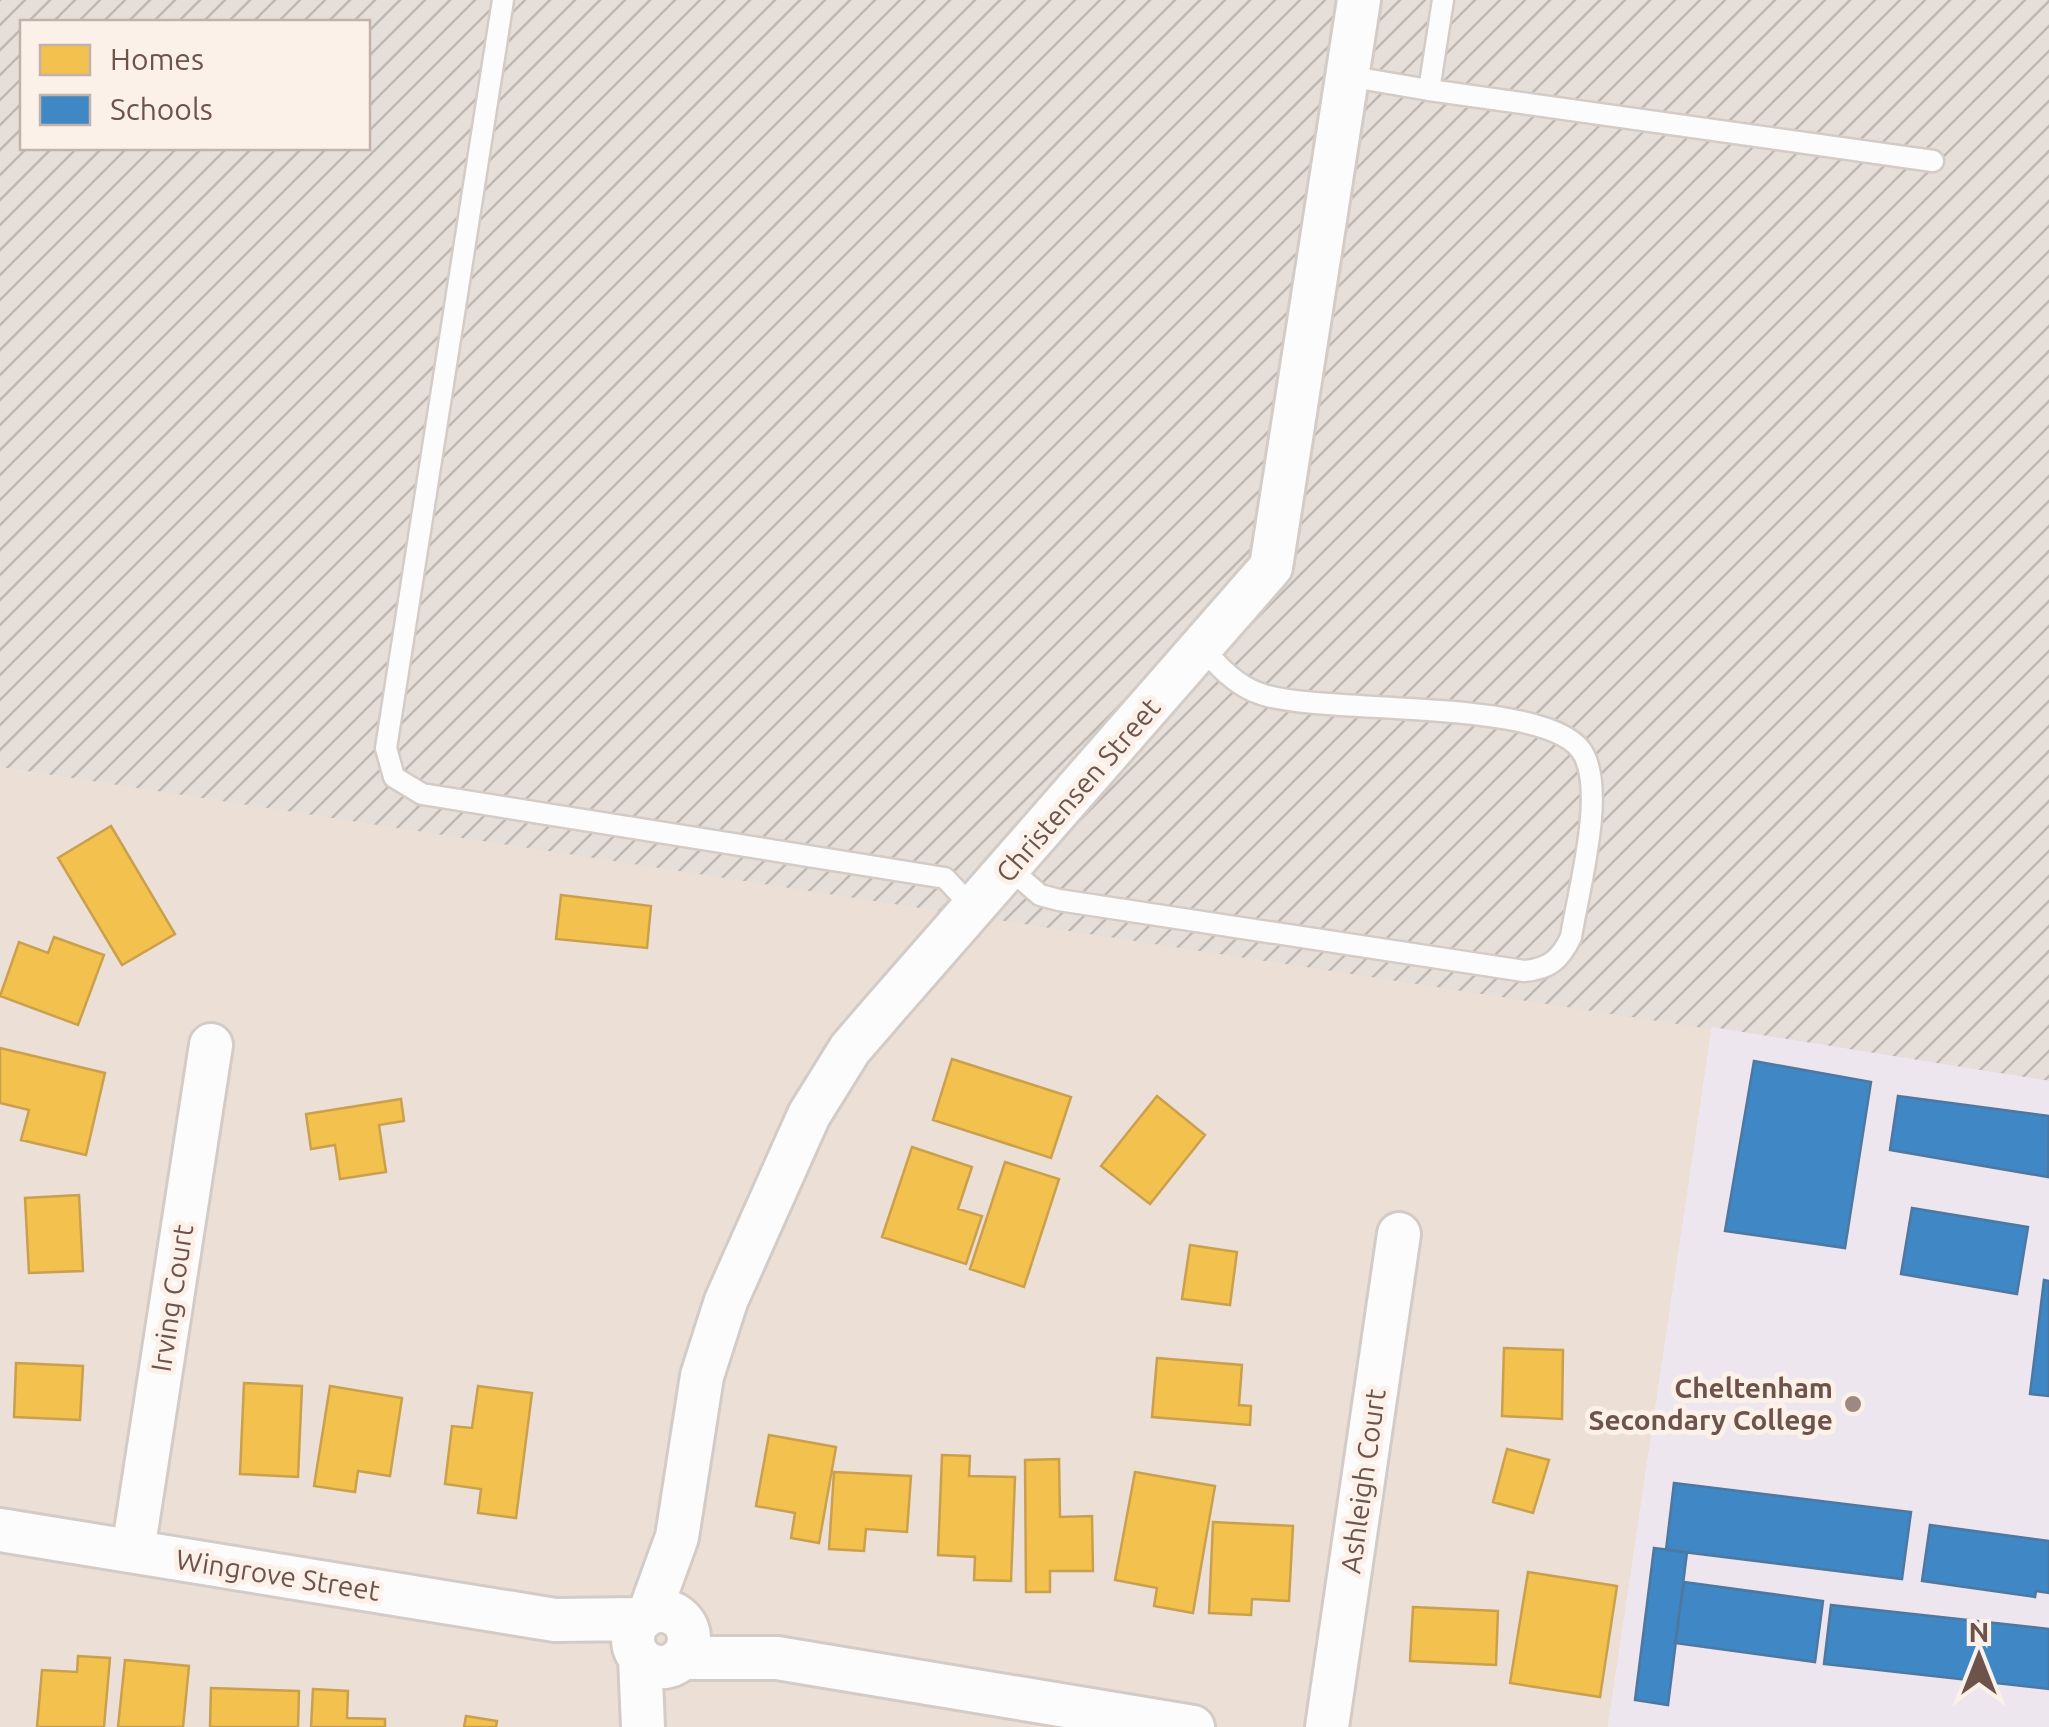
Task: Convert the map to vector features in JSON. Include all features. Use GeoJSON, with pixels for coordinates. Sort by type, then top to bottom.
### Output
{"type":"FeatureCollection","features":[{"type":"Feature","properties":{"kind":"street","name":"Christensen Street"},"geometry":{"type":"LineString","coordinates":[[652,1727],[661,1639],[710,1341],[809,1115],[850,1049],[1271,567],[1359,0]]}},
{"type":"Feature","properties":{"kind":"street","name":"Irving Court"},"geometry":{"type":"LineString","coordinates":[[134,1551],[211,1045]]}},
{"type":"Feature","properties":{"kind":"street","name":"Ashleigh Court"},"geometry":{"type":"LineString","coordinates":[[1327,1727],[1399,1234]]}},
{"type":"Feature","properties":{"kind":"street","name":"Wingrove Street"},"geometry":{"type":"LineString","coordinates":[[0,1530],[1193,1727]]}},
{"type":"Feature","properties":{"kind":"street"},"geometry":{"type":"LineString","coordinates":[[643,1727],[661,1639]]}},
{"type":"Feature","properties":{"kind":"lane"},"geometry":{"type":"LineString","coordinates":[[503,0],[386,748],[394,777],[422,794],[945,878],[975,910]]}},
{"type":"Feature","properties":{"kind":"lane"},"geometry":{"type":"LineString","coordinates":[[1428,90],[1443,0]]}},
{"type":"Feature","properties":{"kind":"lane"},"geometry":{"type":"LineString","coordinates":[[1347,76],[1933,161]]}},
{"type":"Feature","properties":{"kind":"lane"},"geometry":{"type":"LineString","coordinates":[[1010,869],[1040,896],[1058,900],[1504,968],[1540,970],[1564,952],[1571,937],[1592,804],[1584,754],[1574,743],[1557,732],[1531,724],[1259,694],[1224,672],[1202,647]]}},
{"type":"Feature","properties":{"kind":"shaded area"},"geometry":{"type":"Polygon","coordinates":[[[0,0],[2049,0],[2049,1081],[0,767],[0,0]]]}},
{"type":"Feature","properties":{"kind":"shaded area"},"geometry":{"type":"Polygon","coordinates":[[[0,767],[1712,1027],[1608,1727],[0,1727],[0,767]]]}},
{"type":"Feature","properties":{"kind":"shaded area","name":"Cheltenham Secondary College"},"geometry":{"type":"Polygon","coordinates":[[[1712,1027],[2049,1081],[2049,1727],[1608,1727],[1712,1027]]]}},
{"type":"Feature","properties":{"kind":"building: Homes"},"geometry":{"type":"Polygon","coordinates":[[[111,826],[175,934],[122,965],[58,858],[111,826]]]}},
{"type":"Feature","properties":{"kind":"building: Homes"},"geometry":{"type":"Polygon","coordinates":[[[561,895],[651,906],[647,948],[556,939],[561,895]]]}},
{"type":"Feature","properties":{"kind":"building: Homes"},"geometry":{"type":"Polygon","coordinates":[[[54,937],[104,955],[78,1025],[0,996],[19,942],[48,953],[54,937]]]}},
{"type":"Feature","properties":{"kind":"building: Homes"},"geometry":{"type":"Polygon","coordinates":[[[0,1048],[105,1073],[86,1155],[21,1140],[29,1110],[0,1103],[0,1048]]]}},
{"type":"Feature","properties":{"kind":"building: Homes"},"geometry":{"type":"Polygon","coordinates":[[[952,1059],[1071,1097],[1051,1158],[933,1120],[952,1059]]]}},
{"type":"Feature","properties":{"kind":"building: Homes"},"geometry":{"type":"Polygon","coordinates":[[[1157,1096],[1205,1135],[1150,1204],[1101,1166],[1157,1096]]]}},
{"type":"Feature","properties":{"kind":"building: Homes"},"geometry":{"type":"Polygon","coordinates":[[[401,1099],[404,1121],[379,1125],[386,1172],[340,1179],[335,1145],[311,1149],[306,1114],[401,1099]]]}},
{"type":"Feature","properties":{"kind":"building: Homes"},"geometry":{"type":"Polygon","coordinates":[[[912,1147],[972,1167],[958,1209],[982,1216],[966,1264],[882,1237],[912,1147]]]}},
{"type":"Feature","properties":{"kind":"building: Homes"},"geometry":{"type":"Polygon","coordinates":[[[1005,1162],[1059,1179],[1024,1287],[970,1269],[1005,1162]]]}},
{"type":"Feature","properties":{"kind":"building: Homes"},"geometry":{"type":"Polygon","coordinates":[[[79,1195],[83,1271],[29,1273],[25,1198],[79,1195]]]}},
{"type":"Feature","properties":{"kind":"building: Homes"},"geometry":{"type":"Polygon","coordinates":[[[1190,1245],[1237,1252],[1230,1305],[1182,1299],[1190,1245]]]}},
{"type":"Feature","properties":{"kind":"building: Homes"},"geometry":{"type":"Polygon","coordinates":[[[1504,1348],[1563,1350],[1562,1419],[1502,1416],[1504,1348]]]}},
{"type":"Feature","properties":{"kind":"building: Homes"},"geometry":{"type":"Polygon","coordinates":[[[1157,1358],[1242,1365],[1239,1405],[1251,1406],[1250,1425],[1152,1417],[1157,1358]]]}},
{"type":"Feature","properties":{"kind":"building: Homes"},"geometry":{"type":"Polygon","coordinates":[[[16,1363],[83,1366],[80,1420],[14,1417],[16,1363]]]}},
{"type":"Feature","properties":{"kind":"building: Homes"},"geometry":{"type":"Polygon","coordinates":[[[244,1383],[302,1386],[298,1477],[240,1474],[244,1383]]]}},
{"type":"Feature","properties":{"kind":"building: Homes"},"geometry":{"type":"Polygon","coordinates":[[[330,1386],[402,1398],[390,1476],[358,1471],[355,1492],[314,1486],[330,1386]]]}},
{"type":"Feature","properties":{"kind":"building: Homes"},"geometry":{"type":"Polygon","coordinates":[[[478,1386],[532,1393],[516,1518],[478,1513],[481,1489],[445,1484],[452,1426],[472,1428],[478,1386]]]}},
{"type":"Feature","properties":{"kind":"building: Homes"},"geometry":{"type":"Polygon","coordinates":[[[769,1435],[836,1447],[819,1543],[791,1538],[795,1513],[756,1506],[769,1435]]]}},
{"type":"Feature","properties":{"kind":"building: Homes"},"geometry":{"type":"Polygon","coordinates":[[[1507,1449],[1549,1460],[1533,1513],[1493,1502],[1507,1449]]]}},
{"type":"Feature","properties":{"kind":"building: Homes"},"geometry":{"type":"Polygon","coordinates":[[[942,1455],[970,1456],[969,1476],[1015,1477],[1011,1581],[974,1580],[975,1557],[938,1555],[942,1455]]]}},
{"type":"Feature","properties":{"kind":"building: Homes"},"geometry":{"type":"Polygon","coordinates":[[[1059,1459],[1060,1517],[1092,1516],[1093,1571],[1050,1571],[1050,1592],[1026,1592],[1025,1460],[1059,1459]]]}},
{"type":"Feature","properties":{"kind":"building: Homes"},"geometry":{"type":"Polygon","coordinates":[[[834,1472],[911,1476],[907,1532],[866,1529],[864,1551],[829,1549],[834,1472]]]}},
{"type":"Feature","properties":{"kind":"building: Homes"},"geometry":{"type":"Polygon","coordinates":[[[1135,1472],[1215,1486],[1193,1613],[1154,1606],[1157,1588],[1115,1580],[1135,1472]]]}},
{"type":"Feature","properties":{"kind":"building: Homes"},"geometry":{"type":"Polygon","coordinates":[[[1213,1522],[1293,1526],[1289,1601],[1252,1599],[1251,1615],[1209,1613],[1213,1522]]]}},
{"type":"Feature","properties":{"kind":"building: Homes"},"geometry":{"type":"Polygon","coordinates":[[[1528,1572],[1617,1586],[1600,1697],[1510,1683],[1528,1572]]]}},
{"type":"Feature","properties":{"kind":"building: Homes"},"geometry":{"type":"Polygon","coordinates":[[[1413,1607],[1498,1611],[1496,1665],[1410,1661],[1413,1607]]]}},
{"type":"Feature","properties":{"kind":"building: Homes"},"geometry":{"type":"Polygon","coordinates":[[[78,1656],[110,1658],[104,1727],[37,1727],[42,1670],[77,1672],[78,1656]]]}},
{"type":"Feature","properties":{"kind":"building: Homes"},"geometry":{"type":"Polygon","coordinates":[[[125,1660],[189,1666],[183,1727],[118,1727],[125,1660]]]}},
{"type":"Feature","properties":{"kind":"building: Homes"},"geometry":{"type":"Polygon","coordinates":[[[211,1688],[299,1691],[298,1727],[210,1727],[211,1688]]]}},
{"type":"Feature","properties":{"kind":"building: Homes"},"geometry":{"type":"Polygon","coordinates":[[[313,1689],[348,1691],[347,1718],[385,1719],[385,1727],[311,1727],[313,1689]]]}},
{"type":"Feature","properties":{"kind":"building: Homes"},"geometry":{"type":"Polygon","coordinates":[[[466,1716],[497,1721],[496,1727],[464,1727],[466,1716]]]}},
{"type":"Feature","properties":{"kind":"building: Schools"},"geometry":{"type":"Polygon","coordinates":[[[1754,1061],[1871,1082],[1845,1248],[1725,1231],[1754,1061]]]}},
{"type":"Feature","properties":{"kind":"building: Schools"},"geometry":{"type":"Polygon","coordinates":[[[1898,1096],[2049,1116],[2048,1177],[1890,1150],[1898,1096]]]}},
{"type":"Feature","properties":{"kind":"building: Schools"},"geometry":{"type":"Polygon","coordinates":[[[1912,1208],[2028,1227],[2017,1294],[1901,1274],[1912,1208]]]}},
{"type":"Feature","properties":{"kind":"building: Schools"},"geometry":{"type":"Polygon","coordinates":[[[2044,1280],[2049,1281],[2049,1396],[2030,1394],[2044,1280]]]}},
{"type":"Feature","properties":{"kind":"building: Schools"},"geometry":{"type":"Polygon","coordinates":[[[1674,1483],[1911,1512],[1902,1579],[1666,1550],[1674,1483]]]}},
{"type":"Feature","properties":{"kind":"building: Schools"},"geometry":{"type":"Polygon","coordinates":[[[1930,1525],[2049,1541],[2049,1593],[2036,1591],[2035,1597],[1922,1581],[1930,1525]]]}},
{"type":"Feature","properties":{"kind":"building: Schools"},"geometry":{"type":"Polygon","coordinates":[[[1654,1548],[1687,1552],[1668,1705],[1635,1700],[1654,1548]]]}},
{"type":"Feature","properties":{"kind":"building: Schools"},"geometry":{"type":"Polygon","coordinates":[[[1684,1582],[1823,1601],[1815,1662],[1675,1643],[1684,1582]]]}},
{"type":"Feature","properties":{"kind":"building: Schools"},"geometry":{"type":"Polygon","coordinates":[[[1831,1605],[2049,1629],[2049,1689],[1824,1664],[1831,1605]]]}},
{"type":"Feature","properties":{"kind":"place","name":"Cheltenham Secondary College"},"geometry":{"type":"Point","coordinates":[1853,1404]}}]}
